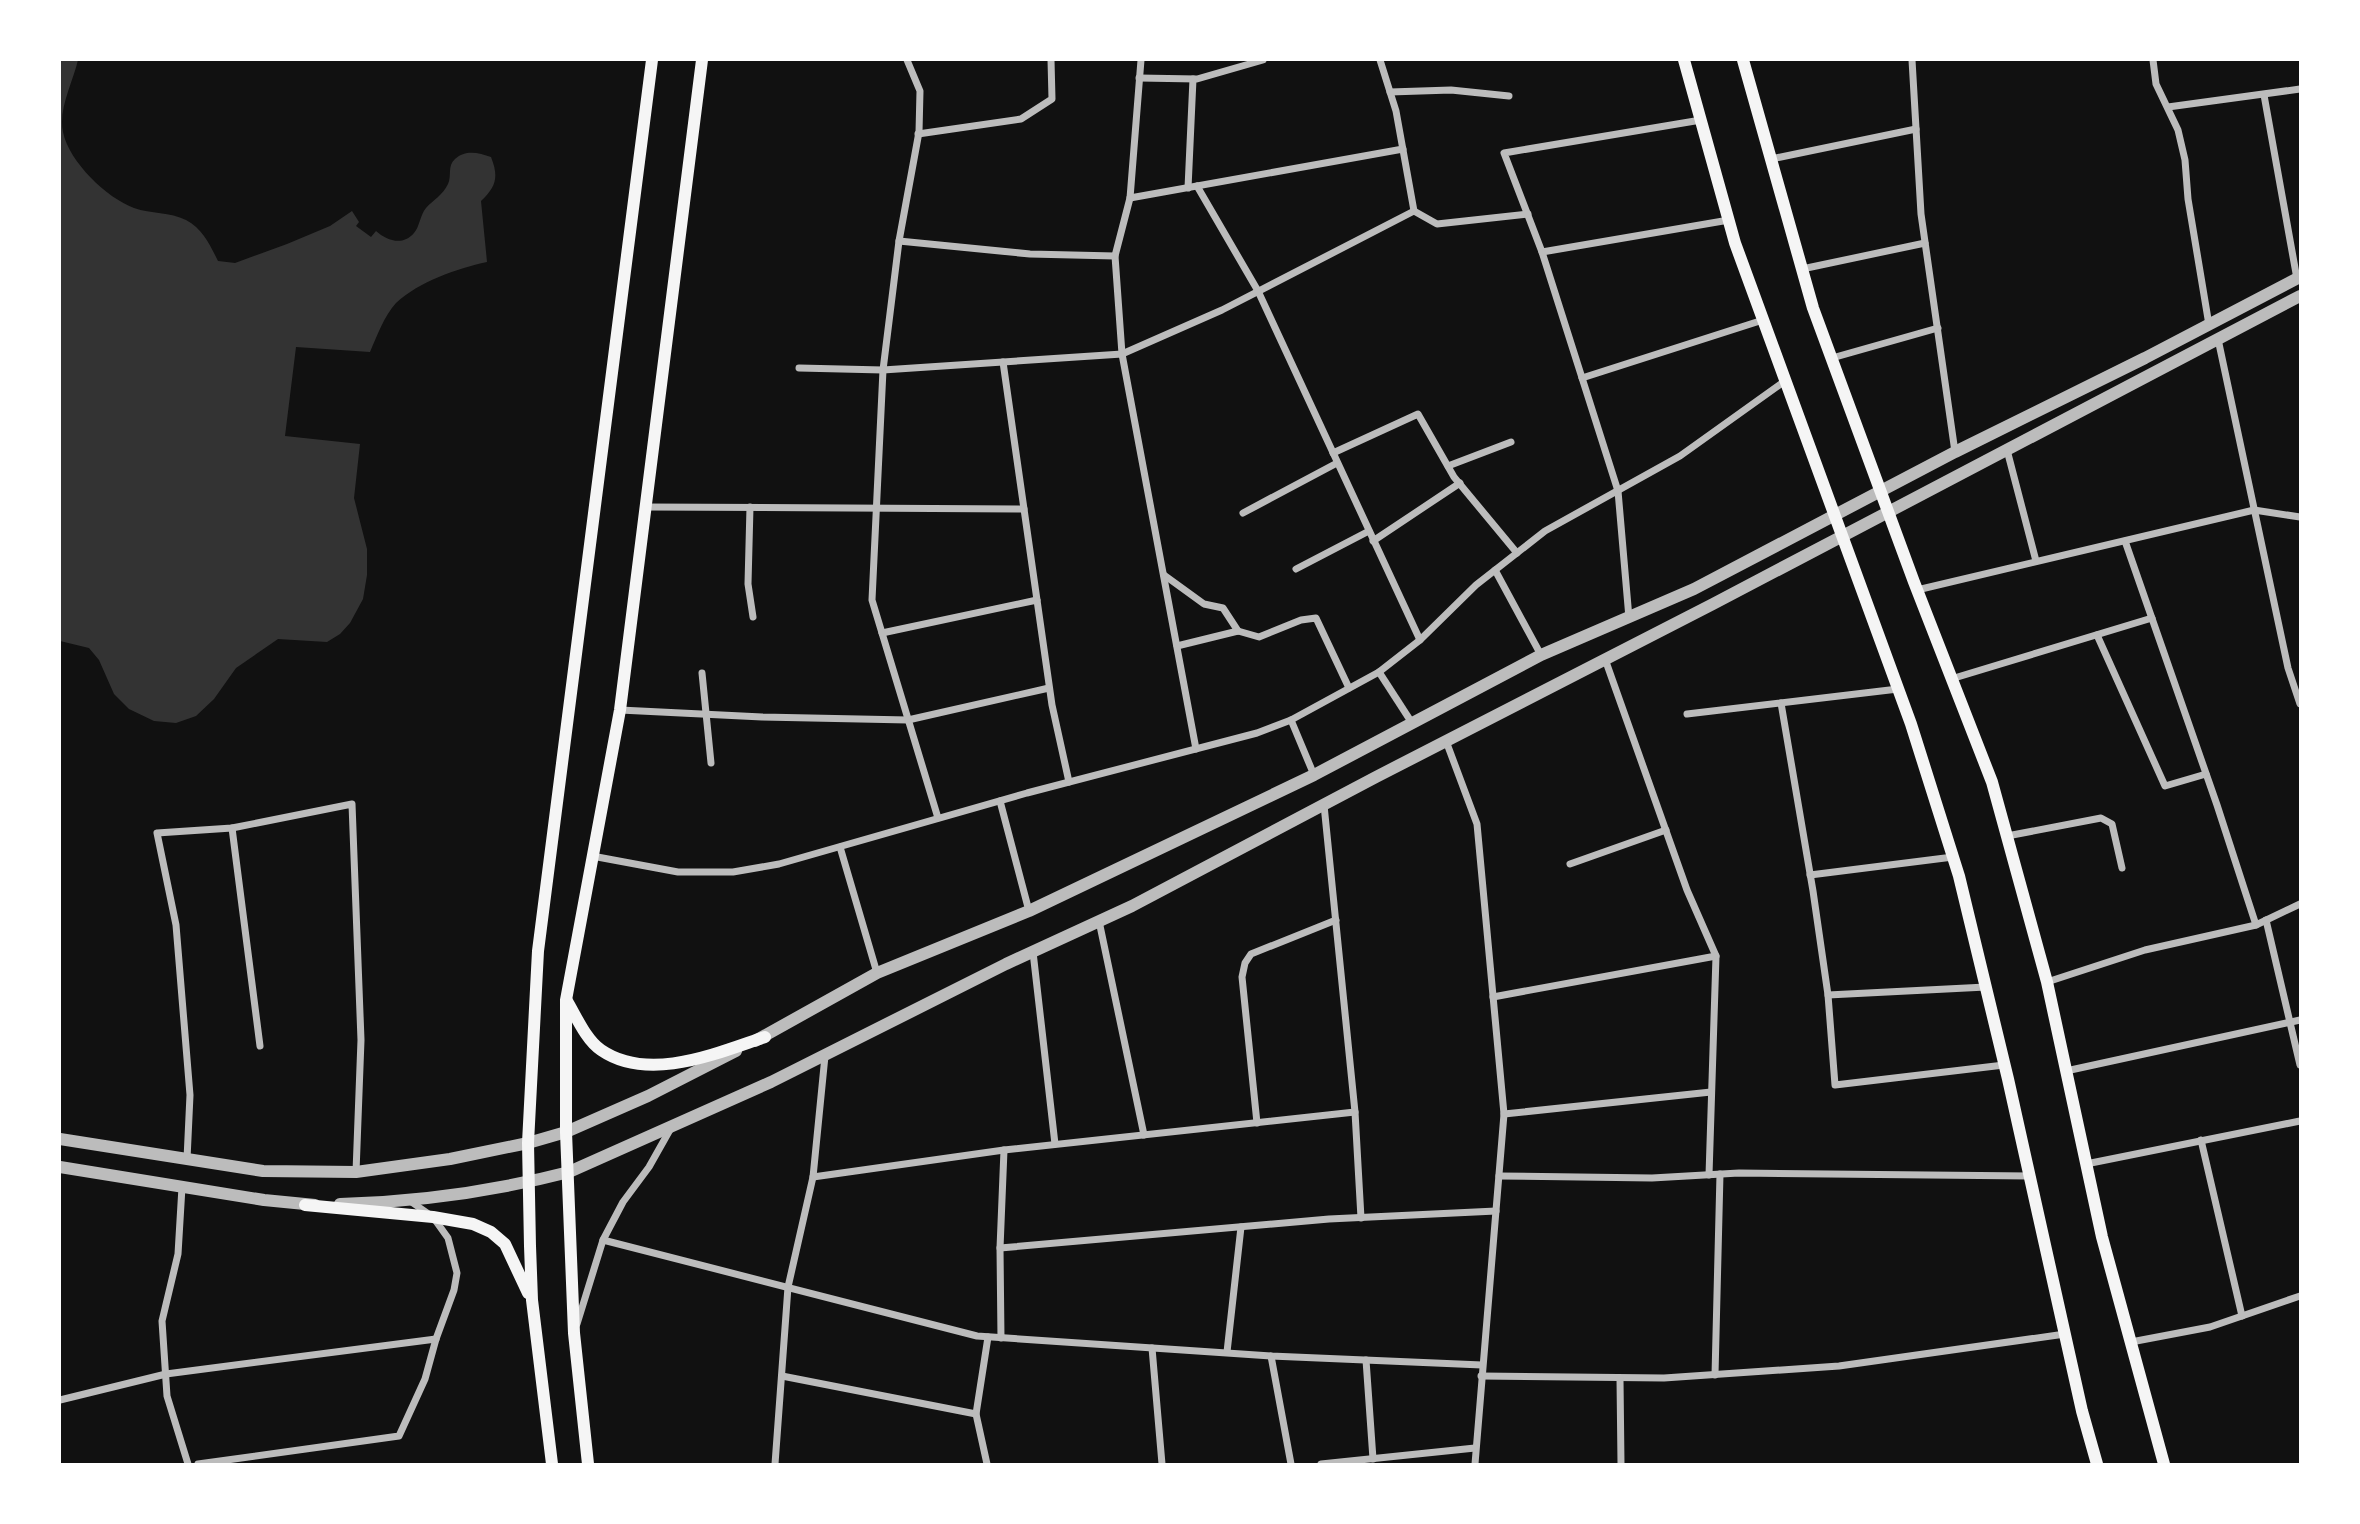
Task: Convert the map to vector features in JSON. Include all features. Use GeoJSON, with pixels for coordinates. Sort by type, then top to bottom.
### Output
{"type":"FeatureCollection","features":[{"type":"Feature","properties":{"kind":"main road"},"geometry":{"type":"LineString","coordinates":[[552,1465],[532,1300],[528,1143],[538,951],[652,60]]}},
{"type":"Feature","properties":{"kind":"main road"},"geometry":{"type":"LineString","coordinates":[[588,1465],[574,1333],[566,1132],[566,1000],[620,710],[702,60]]}},
{"type":"Feature","properties":{"kind":"main road"},"geometry":{"type":"LineString","coordinates":[[1684,60],[1729,220],[1898,689],[1953,857],[1986,987],[2097,1465]]}},
{"type":"Feature","properties":{"kind":"main road"},"geometry":{"type":"LineString","coordinates":[[1743,60],[1802,269],[1832,358],[1917,590],[1992,782],[2047,982],[2102,1237],[2164,1465]]}},
{"type":"Feature","properties":{"kind":"main road"},"geometry":{"type":"LineString","coordinates":[[566,1000],[582,1027],[601,1050],[631,1062],[667,1065],[693,1060],[765,1037]]}},
{"type":"Feature","properties":{"kind":"main road"},"geometry":{"type":"LineString","coordinates":[[305,1205],[433,1217],[473,1224],[491,1232],[505,1244],[532,1300]]}},
{"type":"Feature","properties":{"kind":"street"},"geometry":{"type":"LineString","coordinates":[[907,60],[920,91],[918,134],[898,241],[883,370],[872,600],[939,818]]}},
{"type":"Feature","properties":{"kind":"street"},"geometry":{"type":"LineString","coordinates":[[918,134],[1021,119],[1052,99],[1051,60]]}},
{"type":"Feature","properties":{"kind":"street"},"geometry":{"type":"LineString","coordinates":[[1141,60],[1130,198],[1115,256],[1122,354],[1196,749]]}},
{"type":"Feature","properties":{"kind":"street"},"geometry":{"type":"LineString","coordinates":[[1139,78],[1193,79],[1263,60]]}},
{"type":"Feature","properties":{"kind":"street"},"geometry":{"type":"LineString","coordinates":[[1380,60],[1403,149],[1414,211]]}},
{"type":"Feature","properties":{"kind":"street"},"geometry":{"type":"LineString","coordinates":[[1912,60],[1921,214],[1955,452]]}},
{"type":"Feature","properties":{"kind":"street"},"geometry":{"type":"LineString","coordinates":[[2153,60],[2156,84],[2178,130],[2185,160],[2188,199],[2209,325]]}},
{"type":"Feature","properties":{"kind":"street"},"geometry":{"type":"LineString","coordinates":[[1188,188],[1193,79]]}},
{"type":"Feature","properties":{"kind":"street"},"geometry":{"type":"LineString","coordinates":[[2168,107],[2301,89]]}},
{"type":"Feature","properties":{"kind":"street"},"geometry":{"type":"LineString","coordinates":[[1390,92],[1451,90],[1509,96]]}},
{"type":"Feature","properties":{"kind":"street"},"geometry":{"type":"LineString","coordinates":[[60,1139],[263,1171],[356,1172],[450,1159],[528,1143],[566,1132],[648,1096],[765,1037],[877,973],[1029,911],[1314,775],[1541,655],[1694,589],[1955,452],[2299,278],[2264,94]]}},
{"type":"Feature","properties":{"kind":"street"},"geometry":{"type":"LineString","coordinates":[[1629,618],[1618,491],[1542,252],[1504,153],[1701,120]]}},
{"type":"Feature","properties":{"kind":"street"},"geometry":{"type":"LineString","coordinates":[[1771,159],[1916,129]]}},
{"type":"Feature","properties":{"kind":"street"},"geometry":{"type":"LineString","coordinates":[[1130,198],[1403,149]]}},
{"type":"Feature","properties":{"kind":"street"},"geometry":{"type":"LineString","coordinates":[[1197,186],[1258,291],[1420,640]]}},
{"type":"Feature","properties":{"kind":"street"},"geometry":{"type":"LineString","coordinates":[[1414,211],[1437,224],[1528,214]]}},
{"type":"Feature","properties":{"kind":"street"},"geometry":{"type":"LineString","coordinates":[[799,368],[883,370],[1122,354],[1222,310],[1414,211]]}},
{"type":"Feature","properties":{"kind":"street"},"geometry":{"type":"LineString","coordinates":[[1542,252],[1729,220]]}},
{"type":"Feature","properties":{"kind":"street"},"geometry":{"type":"LineString","coordinates":[[898,241],[1030,254],[1115,256]]}},
{"type":"Feature","properties":{"kind":"street"},"geometry":{"type":"LineString","coordinates":[[1802,269],[1926,243]]}},
{"type":"Feature","properties":{"kind":"street"},"geometry":{"type":"LineString","coordinates":[[60,1167],[305,1205],[410,1201],[569,1172],[825,1055],[1033,951],[1144,900],[2301,296]]}},
{"type":"Feature","properties":{"kind":"street"},"geometry":{"type":"LineString","coordinates":[[1582,379],[1763,320]]}},
{"type":"Feature","properties":{"kind":"street"},"geometry":{"type":"LineString","coordinates":[[1832,358],[1938,328]]}},
{"type":"Feature","properties":{"kind":"street"},"geometry":{"type":"LineString","coordinates":[[2218,339],[2288,668],[2301,704]]}},
{"type":"Feature","properties":{"kind":"street"},"geometry":{"type":"LineString","coordinates":[[1003,362],[1049,688],[1069,782]]}},
{"type":"Feature","properties":{"kind":"street"},"geometry":{"type":"LineString","coordinates":[[592,856],[678,872],[733,872],[779,864],[1069,782],[1257,733],[1291,720],[1379,672],[1420,640],[1476,585],[1545,531],[1680,456],[1785,381]]}},
{"type":"Feature","properties":{"kind":"street"},"geometry":{"type":"LineString","coordinates":[[1333,453],[1418,414],[1448,467],[1517,553]]}},
{"type":"Feature","properties":{"kind":"street"},"geometry":{"type":"LineString","coordinates":[[1448,467],[1511,442]]}},
{"type":"Feature","properties":{"kind":"street"},"geometry":{"type":"LineString","coordinates":[[2007,450],[2036,561]]}},
{"type":"Feature","properties":{"kind":"street"},"geometry":{"type":"LineString","coordinates":[[1243,513],[1337,463]]}},
{"type":"Feature","properties":{"kind":"street"},"geometry":{"type":"LineString","coordinates":[[1373,541],[1460,483]]}},
{"type":"Feature","properties":{"kind":"street"},"geometry":{"type":"LineString","coordinates":[[646,506],[1024,509]]}},
{"type":"Feature","properties":{"kind":"street"},"geometry":{"type":"LineString","coordinates":[[750,507],[748,584],[753,617]]}},
{"type":"Feature","properties":{"kind":"street"},"geometry":{"type":"LineString","coordinates":[[1917,590],[2254,510],[2301,517]]}},
{"type":"Feature","properties":{"kind":"street"},"geometry":{"type":"LineString","coordinates":[[1296,569],[1369,531]]}},
{"type":"Feature","properties":{"kind":"street"},"geometry":{"type":"LineString","coordinates":[[2125,541],[2256,925]]}},
{"type":"Feature","properties":{"kind":"street"},"geometry":{"type":"LineString","coordinates":[[1495,570],[1541,655]]}},
{"type":"Feature","properties":{"kind":"street"},"geometry":{"type":"LineString","coordinates":[[1164,575],[1204,604],[1223,608],[1238,631]]}},
{"type":"Feature","properties":{"kind":"street"},"geometry":{"type":"LineString","coordinates":[[882,633],[1037,600]]}},
{"type":"Feature","properties":{"kind":"street"},"geometry":{"type":"LineString","coordinates":[[1177,646],[1238,631],[1259,637],[1301,620],[1316,618],[1349,688]]}},
{"type":"Feature","properties":{"kind":"street"},"geometry":{"type":"LineString","coordinates":[[1951,679],[2152,618]]}},
{"type":"Feature","properties":{"kind":"street"},"geometry":{"type":"LineString","coordinates":[[2097,635],[2165,786],[2206,774]]}},
{"type":"Feature","properties":{"kind":"street"},"geometry":{"type":"LineString","coordinates":[[1605,659],[1687,890],[1716,956],[1709,1175]]}},
{"type":"Feature","properties":{"kind":"street"},"geometry":{"type":"LineString","coordinates":[[1379,672],[1412,723]]}},
{"type":"Feature","properties":{"kind":"street"},"geometry":{"type":"LineString","coordinates":[[702,673],[711,763]]}},
{"type":"Feature","properties":{"kind":"street"},"geometry":{"type":"LineString","coordinates":[[620,710],[908,720],[1049,688]]}},
{"type":"Feature","properties":{"kind":"street"},"geometry":{"type":"LineString","coordinates":[[1687,714],[1898,689]]}},
{"type":"Feature","properties":{"kind":"street"},"geometry":{"type":"LineString","coordinates":[[1781,703],[1828,995],[1835,1085],[2004,1065]]}},
{"type":"Feature","properties":{"kind":"street"},"geometry":{"type":"LineString","coordinates":[[1291,720],[1314,775]]}},
{"type":"Feature","properties":{"kind":"street"},"geometry":{"type":"LineString","coordinates":[[1446,741],[1477,824],[1504,1114],[1475,1465]]}},
{"type":"Feature","properties":{"kind":"street"},"geometry":{"type":"LineString","coordinates":[[1000,801],[1029,911]]}},
{"type":"Feature","properties":{"kind":"street"},"geometry":{"type":"LineString","coordinates":[[187,1159],[190,1096],[176,925],[156,833],[232,828],[352,804],[361,1040],[356,1172]]}},
{"type":"Feature","properties":{"kind":"street"},"geometry":{"type":"LineString","coordinates":[[1324,804],[1355,1112],[1361,1218]]}},
{"type":"Feature","properties":{"kind":"street"},"geometry":{"type":"LineString","coordinates":[[2007,836],[2101,818],[2112,824],[2122,869]]}},
{"type":"Feature","properties":{"kind":"street"},"geometry":{"type":"LineString","coordinates":[[232,828],[260,1046]]}},
{"type":"Feature","properties":{"kind":"street"},"geometry":{"type":"LineString","coordinates":[[1570,864],[1666,830]]}},
{"type":"Feature","properties":{"kind":"street"},"geometry":{"type":"LineString","coordinates":[[840,847],[877,973]]}},
{"type":"Feature","properties":{"kind":"street"},"geometry":{"type":"LineString","coordinates":[[1810,876],[1953,857]]}},
{"type":"Feature","properties":{"kind":"street"},"geometry":{"type":"LineString","coordinates":[[2047,982],[2145,950],[2256,925],[2301,904]]}},
{"type":"Feature","properties":{"kind":"street"},"geometry":{"type":"LineString","coordinates":[[1257,1123],[1242,977],[1245,963],[1251,954],[1336,920]]}},
{"type":"Feature","properties":{"kind":"street"},"geometry":{"type":"LineString","coordinates":[[2266,920],[2301,1065]]}},
{"type":"Feature","properties":{"kind":"street"},"geometry":{"type":"LineString","coordinates":[[1099,921],[1144,1135]]}},
{"type":"Feature","properties":{"kind":"street"},"geometry":{"type":"LineString","coordinates":[[1033,951],[1055,1144]]}},
{"type":"Feature","properties":{"kind":"street"},"geometry":{"type":"LineString","coordinates":[[1493,997],[1716,956]]}},
{"type":"Feature","properties":{"kind":"street"},"geometry":{"type":"LineString","coordinates":[[1828,995],[1986,987]]}},
{"type":"Feature","properties":{"kind":"street"},"geometry":{"type":"LineString","coordinates":[[2066,1071],[2301,1020]]}},
{"type":"Feature","properties":{"kind":"street"},"geometry":{"type":"LineString","coordinates":[[775,1465],[788,1287],[813,1177],[825,1055]]}},
{"type":"Feature","properties":{"kind":"street"},"geometry":{"type":"LineString","coordinates":[[1504,1114],[1711,1091]]}},
{"type":"Feature","properties":{"kind":"street"},"geometry":{"type":"LineString","coordinates":[[813,1177],[1004,1150],[1355,1112]]}},
{"type":"Feature","properties":{"kind":"street"},"geometry":{"type":"LineString","coordinates":[[2086,1164],[2301,1121]]}},
{"type":"Feature","properties":{"kind":"street"},"geometry":{"type":"LineString","coordinates":[[574,1333],[603,1240],[623,1202],[649,1167],[672,1127]]}},
{"type":"Feature","properties":{"kind":"street"},"geometry":{"type":"LineString","coordinates":[[2201,1140],[2242,1316]]}},
{"type":"Feature","properties":{"kind":"street"},"geometry":{"type":"LineString","coordinates":[[1001,1338],[1000,1248],[1004,1150]]}},
{"type":"Feature","properties":{"kind":"street"},"geometry":{"type":"LineString","coordinates":[[1499,1176],[1652,1178],[1720,1174],[2029,1175]]}},
{"type":"Feature","properties":{"kind":"street"},"geometry":{"type":"LineString","coordinates":[[1715,1375],[1720,1174]]}},
{"type":"Feature","properties":{"kind":"street"},"geometry":{"type":"LineString","coordinates":[[182,1187],[178,1254],[162,1321],[167,1396],[188,1465]]}},
{"type":"Feature","properties":{"kind":"street"},"geometry":{"type":"LineString","coordinates":[[198,1465],[399,1436],[425,1379],[457,1273],[447,1238],[433,1217],[410,1201]]}},
{"type":"Feature","properties":{"kind":"street"},"geometry":{"type":"LineString","coordinates":[[1000,1248],[1361,1218],[1496,1211]]}},
{"type":"Feature","properties":{"kind":"street"},"geometry":{"type":"LineString","coordinates":[[1227,1352],[1241,1227]]}},
{"type":"Feature","properties":{"kind":"street"},"geometry":{"type":"LineString","coordinates":[[603,1240],[988,1337],[1270,1356],[1482,1366]]}},
{"type":"Feature","properties":{"kind":"street"},"geometry":{"type":"LineString","coordinates":[[2131,1342],[2210,1327],[2301,1296]]}},
{"type":"Feature","properties":{"kind":"street"},"geometry":{"type":"LineString","coordinates":[[1481,1376],[1620,1379],[1715,1375],[1839,1366],[2065,1334]]}},
{"type":"Feature","properties":{"kind":"street"},"geometry":{"type":"LineString","coordinates":[[987,1465],[976,1414],[988,1337]]}},
{"type":"Feature","properties":{"kind":"street"},"geometry":{"type":"LineString","coordinates":[[60,1400],[166,1374],[436,1339]]}},
{"type":"Feature","properties":{"kind":"street"},"geometry":{"type":"LineString","coordinates":[[1152,1348],[1161,1465]]}},
{"type":"Feature","properties":{"kind":"street"},"geometry":{"type":"LineString","coordinates":[[1270,1356],[1292,1465]]}},
{"type":"Feature","properties":{"kind":"street"},"geometry":{"type":"LineString","coordinates":[[1366,1360],[1373,1459]]}},
{"type":"Feature","properties":{"kind":"street"},"geometry":{"type":"LineString","coordinates":[[782,1376],[976,1414]]}},
{"type":"Feature","properties":{"kind":"street"},"geometry":{"type":"LineString","coordinates":[[1620,1379],[1621,1465]]}},
{"type":"Feature","properties":{"kind":"street"},"geometry":{"type":"LineString","coordinates":[[1321,1465],[1475,1448]]}},
{"type":"Feature","properties":{"kind":"shaded area"},"geometry":{"type":"Polygon","coordinates":[[[60,60],[78,60],[64,105],[62,123],[67,143],[81,167],[101,187],[123,203],[140,210],[180,217],[192,224],[205,238],[218,261],[235,263],[287,244],[330,226],[352,211],[359,222],[356,226],[371,237],[376,231],[395,241],[405,240],[416,230],[426,208],[446,188],[455,159],[468,153],[482,154],[491,157],[495,170],[493,186],[481,201],[487,262],[439,277],[406,295],[388,314],[370,352],[296,347],[285,436],[360,444],[354,498],[367,549],[367,575],[363,599],[350,623],[340,634],[327,642],[278,639],[236,668],[214,699],[196,716],[176,723],[154,721],[129,709],[114,694],[99,660],[89,648],[60,641],[60,60]]]}}]}
